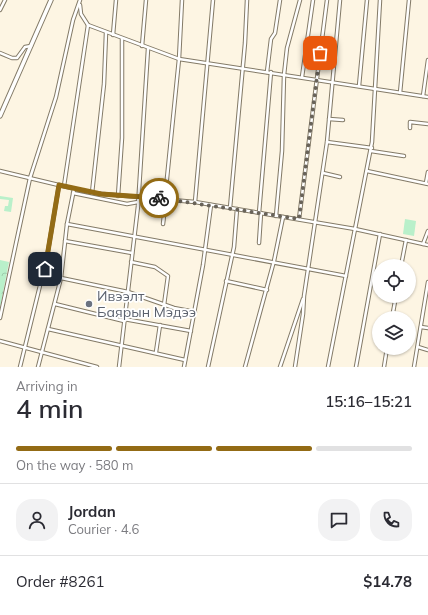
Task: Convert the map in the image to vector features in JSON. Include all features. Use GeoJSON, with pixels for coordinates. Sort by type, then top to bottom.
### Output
{"type":"FeatureCollection","features":[{"type":"Feature","properties":{"kind":"main road"},"geometry":{"type":"LineString","coordinates":[[0,116],[51,0]]}},
{"type":"Feature","properties":{"kind":"street"},"geometry":{"type":"LineString","coordinates":[[0,10],[5,0]]}},
{"type":"Feature","properties":{"kind":"street"},"geometry":{"type":"LineString","coordinates":[[80,0],[81,14],[88,25],[148,49],[179,59],[208,65],[284,74],[428,97]]}},
{"type":"Feature","properties":{"kind":"street"},"geometry":{"type":"LineString","coordinates":[[113,35],[116,0]]}},
{"type":"Feature","properties":{"kind":"street"},"geometry":{"type":"LineString","coordinates":[[142,46],[146,0]]}},
{"type":"Feature","properties":{"kind":"street"},"geometry":{"type":"LineString","coordinates":[[163,224],[179,59],[182,0]]}},
{"type":"Feature","properties":{"kind":"street"},"geometry":{"type":"LineString","coordinates":[[195,202],[213,0]]}},
{"type":"Feature","properties":{"kind":"street"},"geometry":{"type":"LineString","coordinates":[[230,208],[247,0]]}},
{"type":"Feature","properties":{"kind":"street"},"geometry":{"type":"LineString","coordinates":[[259,243],[271,39],[275,33],[280,0]]}},
{"type":"Feature","properties":{"kind":"street"},"geometry":{"type":"LineString","coordinates":[[276,216],[282,151],[284,74],[287,48],[300,0]]}},
{"type":"Feature","properties":{"kind":"street"},"geometry":{"type":"LineString","coordinates":[[302,77],[314,0]]}},
{"type":"Feature","properties":{"kind":"street"},"geometry":{"type":"LineString","coordinates":[[299,219],[327,0]]}},
{"type":"Feature","properties":{"kind":"street"},"geometry":{"type":"LineString","coordinates":[[295,367],[327,142],[332,82],[336,62],[340,0]]}},
{"type":"Feature","properties":{"kind":"street"},"geometry":{"type":"LineString","coordinates":[[360,86],[367,0]]}},
{"type":"Feature","properties":{"kind":"street"},"geometry":{"type":"LineString","coordinates":[[328,367],[371,150],[376,89],[380,0]]}},
{"type":"Feature","properties":{"kind":"street"},"geometry":{"type":"LineString","coordinates":[[400,93],[409,0]]}},
{"type":"Feature","properties":{"kind":"street"},"geometry":{"type":"LineString","coordinates":[[0,318],[30,178],[56,97],[73,20],[80,5]]}},
{"type":"Feature","properties":{"kind":"street"},"geometry":{"type":"LineString","coordinates":[[64,186],[88,25]]}},
{"type":"Feature","properties":{"kind":"street"},"geometry":{"type":"LineString","coordinates":[[92,193],[104,84],[106,32]]}},
{"type":"Feature","properties":{"kind":"street"},"geometry":{"type":"LineString","coordinates":[[118,196],[122,138],[122,38]]}},
{"type":"Feature","properties":{"kind":"street"},"geometry":{"type":"LineString","coordinates":[[0,53],[17,58],[26,47],[31,46]]}},
{"type":"Feature","properties":{"kind":"street"},"geometry":{"type":"LineString","coordinates":[[119,367],[138,202],[148,49]]}},
{"type":"Feature","properties":{"kind":"street"},"geometry":{"type":"LineString","coordinates":[[423,96],[428,60]]}},
{"type":"Feature","properties":{"kind":"street"},"geometry":{"type":"LineString","coordinates":[[329,119],[343,120]]}},
{"type":"Feature","properties":{"kind":"street"},"geometry":{"type":"LineString","coordinates":[[410,128],[410,122],[428,124]]}},
{"type":"Feature","properties":{"kind":"street"},"geometry":{"type":"LineString","coordinates":[[327,142],[404,156]]}},
{"type":"Feature","properties":{"kind":"street"},"geometry":{"type":"LineString","coordinates":[[0,171],[92,193],[118,196],[165,198],[195,202],[355,229],[428,245]]}},
{"type":"Feature","properties":{"kind":"street"},"geometry":{"type":"LineString","coordinates":[[367,171],[427,184],[428,172]]}},
{"type":"Feature","properties":{"kind":"street"},"geometry":{"type":"LineString","coordinates":[[323,173],[340,177]]}},
{"type":"Feature","properties":{"kind":"street"},"geometry":{"type":"LineString","coordinates":[[20,367],[47,257],[59,185]]}},
{"type":"Feature","properties":{"kind":"street"},"geometry":{"type":"LineString","coordinates":[[38,367],[61,278],[67,224],[74,189]]}},
{"type":"Feature","properties":{"kind":"street"},"geometry":{"type":"LineString","coordinates":[[73,193],[127,204],[138,202]]}},
{"type":"Feature","properties":{"kind":"street"},"geometry":{"type":"LineString","coordinates":[[184,367],[195,312],[211,205]]}},
{"type":"Feature","properties":{"kind":"street"},"geometry":{"type":"LineString","coordinates":[[208,367],[232,254],[237,209]]}},
{"type":"Feature","properties":{"kind":"street"},"geometry":{"type":"LineString","coordinates":[[245,367],[274,261],[283,217]]}},
{"type":"Feature","properties":{"kind":"street"},"geometry":{"type":"LineString","coordinates":[[67,224],[205,250],[274,261],[346,276]]}},
{"type":"Feature","properties":{"kind":"street"},"geometry":{"type":"LineString","coordinates":[[423,244],[428,231]]}},
{"type":"Feature","properties":{"kind":"street"},"geometry":{"type":"LineString","coordinates":[[356,367],[380,234]]}},
{"type":"Feature","properties":{"kind":"street"},"geometry":{"type":"LineString","coordinates":[[402,259],[406,240]]}},
{"type":"Feature","properties":{"kind":"street"},"geometry":{"type":"LineString","coordinates":[[65,241],[132,253]]}},
{"type":"Feature","properties":{"kind":"street"},"geometry":{"type":"LineString","coordinates":[[131,262],[155,267],[168,276],[164,305]]}},
{"type":"Feature","properties":{"kind":"street"},"geometry":{"type":"LineString","coordinates":[[61,278],[128,292],[164,305],[195,312]]}},
{"type":"Feature","properties":{"kind":"street"},"geometry":{"type":"LineString","coordinates":[[226,281],[266,290]]}},
{"type":"Feature","properties":{"kind":"street"},"geometry":{"type":"LineString","coordinates":[[414,367],[427,301],[428,282]]}},
{"type":"Feature","properties":{"kind":"street"},"geometry":{"type":"LineString","coordinates":[[280,367],[304,296]]}},
{"type":"Feature","properties":{"kind":"street"},"geometry":{"type":"LineString","coordinates":[[55,304],[124,320],[191,330]]}},
{"type":"Feature","properties":{"kind":"street"},"geometry":{"type":"LineString","coordinates":[[156,352],[160,325]]}},
{"type":"Feature","properties":{"kind":"street"},"geometry":{"type":"LineString","coordinates":[[421,327],[428,328]]}},
{"type":"Feature","properties":{"kind":"street"},"geometry":{"type":"LineString","coordinates":[[48,329],[121,346],[156,352],[185,360]]}},
{"type":"Feature","properties":{"kind":"street"},"geometry":{"type":"LineString","coordinates":[[0,341],[96,367]]}},
{"type":"Feature","properties":{"kind":"street"},"geometry":{"type":"LineString","coordinates":[[418,347],[428,350]]}},
{"type":"Feature","properties":{"kind":"street"},"geometry":{"type":"LineString","coordinates":[[384,367],[386,355]]}},
{"type":"Feature","properties":{"kind":"green space"},"geometry":{"type":"Polygon","coordinates":[[[0,196],[13,198],[11,212],[4,211],[5,206],[8,206],[9,200],[0,199],[0,196]]]}},
{"type":"Feature","properties":{"kind":"green space"},"geometry":{"type":"Polygon","coordinates":[[[405,219],[416,221],[414,236],[403,234],[405,219]]]}},
{"type":"Feature","properties":{"kind":"green space"},"geometry":{"type":"Polygon","coordinates":[[[0,260],[9,262],[0,308],[0,260]]]}},
{"type":"Feature","properties":{"kind":"way so far"},"geometry":{"type":"LineString","coordinates":[[159,198],[195,202],[299,219],[320,53]]}},
{"type":"Feature","properties":{"kind":"place","name":"Ивээлт Баярын Мэдээ"},"geometry":{"type":"Point","coordinates":[89,304]}},
{"type":"Feature","properties":{"kind":"route"},"geometry":{"type":"LineString","coordinates":[[45,269],[59,185],[92,193],[159,198]]}}]}
